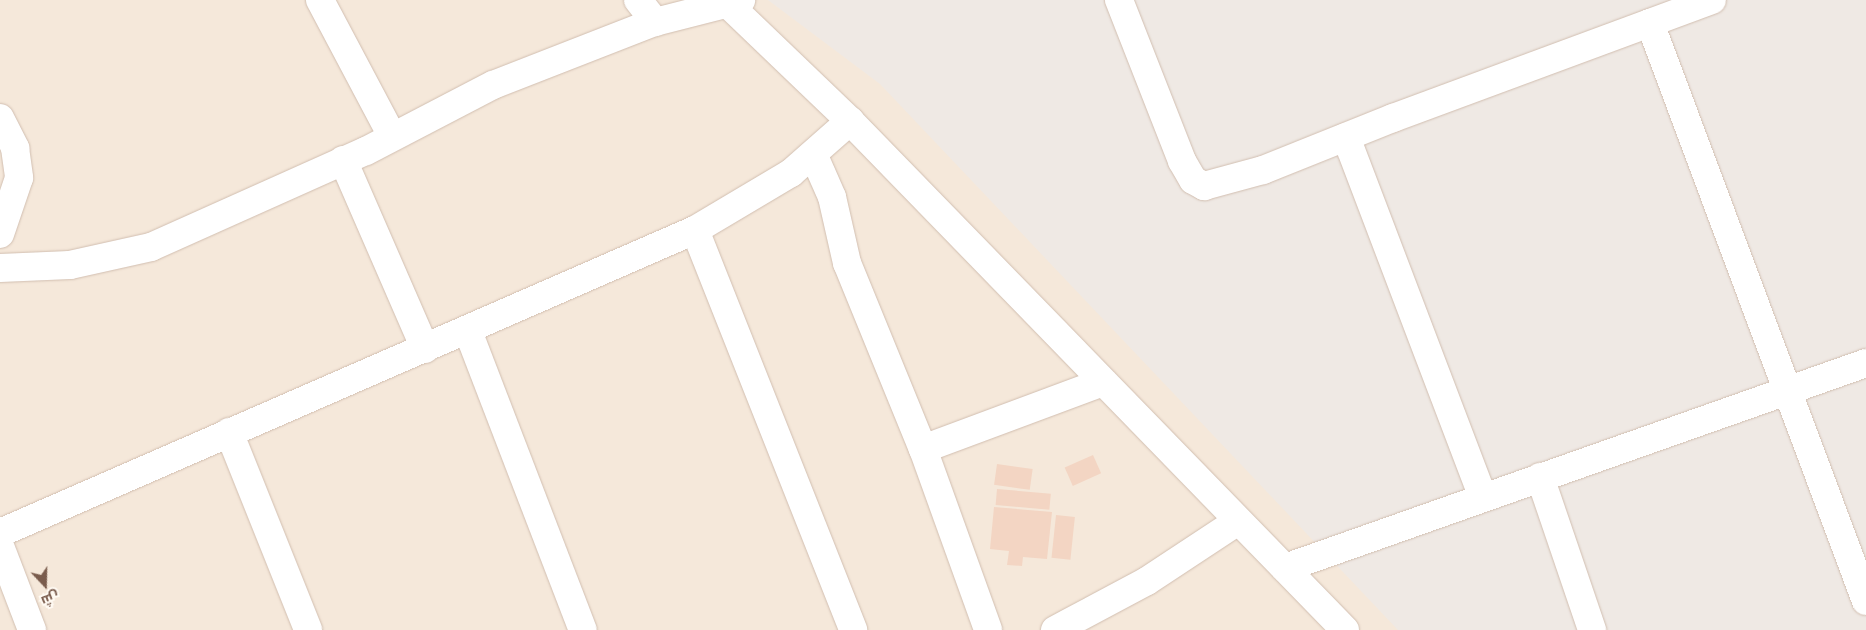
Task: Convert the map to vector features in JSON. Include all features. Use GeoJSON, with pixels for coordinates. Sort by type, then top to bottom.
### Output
{"type":"FeatureCollection","features":[{"type":"Feature","properties":{"kind":"street"},"geometry":{"type":"LineString","coordinates":[[320,0],[392,136]]}},
{"type":"Feature","properties":{"kind":"street"},"geometry":{"type":"LineString","coordinates":[[638,0],[655,22]]}},
{"type":"Feature","properties":{"kind":"street"},"geometry":{"type":"LineString","coordinates":[[1119,0],[1182,161],[1199,183],[1204,186],[1232,180],[1712,0]]}},
{"type":"Feature","properties":{"kind":"street"},"geometry":{"type":"LineString","coordinates":[[0,268],[70,265],[151,247],[342,160],[493,85],[655,22],[735,2],[1345,630]]}},
{"type":"Feature","properties":{"kind":"street"},"geometry":{"type":"LineString","coordinates":[[1650,23],[1866,601]]}},
{"type":"Feature","properties":{"kind":"street"},"geometry":{"type":"LineString","coordinates":[[0,118],[15,148],[19,178],[0,234]]}},
{"type":"Feature","properties":{"kind":"street"},"geometry":{"type":"LineString","coordinates":[[0,533],[229,432],[468,331],[694,230],[814,156],[850,121]]}},
{"type":"Feature","properties":{"kind":"street"},"geometry":{"type":"LineString","coordinates":[[1346,137],[1483,498]]}},
{"type":"Feature","properties":{"kind":"street"},"geometry":{"type":"LineString","coordinates":[[814,156],[832,197],[847,263],[923,448],[988,630]]}},
{"type":"Feature","properties":{"kind":"street"},"geometry":{"type":"LineString","coordinates":[[342,160],[425,349]]}},
{"type":"Feature","properties":{"kind":"street"},"geometry":{"type":"LineString","coordinates":[[694,230],[853,630]]}},
{"type":"Feature","properties":{"kind":"street"},"geometry":{"type":"LineString","coordinates":[[468,331],[583,630]]}},
{"type":"Feature","properties":{"kind":"street"},"geometry":{"type":"LineString","coordinates":[[1285,568],[1866,363]]}},
{"type":"Feature","properties":{"kind":"street"},"geometry":{"type":"LineString","coordinates":[[923,448],[1103,382]]}},
{"type":"Feature","properties":{"kind":"street"},"geometry":{"type":"LineString","coordinates":[[229,432],[308,630]]}},
{"type":"Feature","properties":{"kind":"street"},"geometry":{"type":"LineString","coordinates":[[1540,478],[1592,630]]}},
{"type":"Feature","properties":{"kind":"street"},"geometry":{"type":"LineString","coordinates":[[1055,630],[1131,590],[1238,521]]}},
{"type":"Feature","properties":{"kind":"street"},"geometry":{"type":"LineString","coordinates":[[0,546],[32,630]]}},
{"type":"Feature","properties":{"kind":"shaded area"},"geometry":{"type":"Polygon","coordinates":[[[0,0],[1866,0],[1866,630],[0,630],[0,0]]]}},
{"type":"Feature","properties":{"kind":"shaded area"},"geometry":{"type":"Polygon","coordinates":[[[768,0],[1866,0],[1866,630],[1398,630],[880,84],[768,0]]]}},
{"type":"Feature","properties":{"kind":"building"},"geometry":{"type":"Polygon","coordinates":[[[1093,455],[1101,473],[1073,486],[1065,468],[1093,455]]]}},
{"type":"Feature","properties":{"kind":"building"},"geometry":{"type":"Polygon","coordinates":[[[997,464],[1033,469],[1030,490],[994,485],[997,464]]]}},
{"type":"Feature","properties":{"kind":"building"},"geometry":{"type":"Polygon","coordinates":[[[997,489],[1051,494],[1049,510],[996,505],[997,489]]]}},
{"type":"Feature","properties":{"kind":"building"},"geometry":{"type":"Polygon","coordinates":[[[994,507],[1052,512],[1047,559],[1023,557],[1022,566],[1007,565],[1009,551],[990,549],[994,507]]]}},
{"type":"Feature","properties":{"kind":"building"},"geometry":{"type":"Polygon","coordinates":[[[1056,515],[1075,517],[1070,560],[1052,558],[1056,515]]]}}]}
